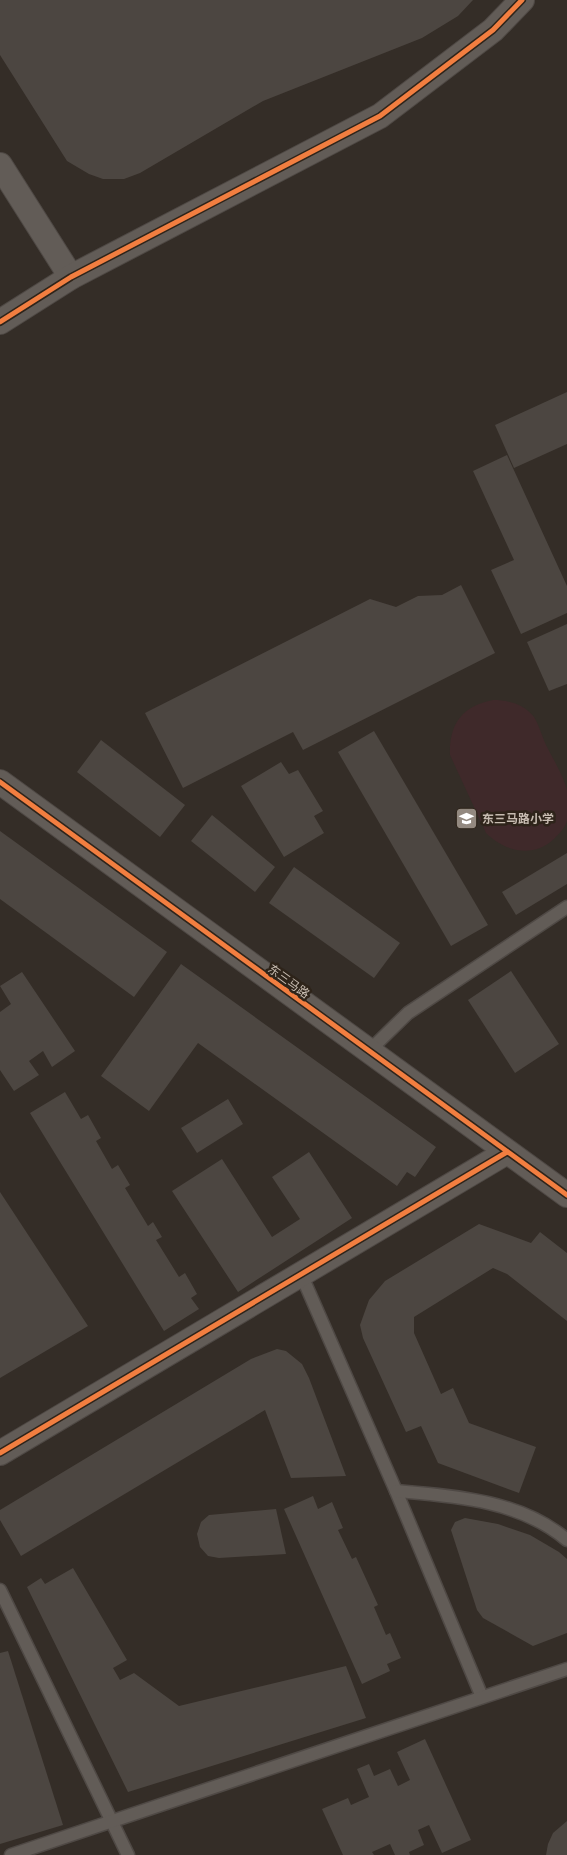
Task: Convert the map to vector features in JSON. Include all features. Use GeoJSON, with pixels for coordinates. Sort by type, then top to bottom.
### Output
{"type":"FeatureCollection","features":[{"type":"Feature","properties":{"kind":"street"},"geometry":{"type":"LineString","coordinates":[[0,322],[71,277],[380,116],[493,30],[522,0]]}},
{"type":"Feature","properties":{"kind":"street"},"geometry":{"type":"LineString","coordinates":[[0,165],[71,277]]}},
{"type":"Feature","properties":{"kind":"street","name":"东三马路"},"geometry":{"type":"LineString","coordinates":[[0,782],[567,1195]]}},
{"type":"Feature","properties":{"kind":"street"},"geometry":{"type":"LineString","coordinates":[[0,1453],[507,1152]]}},
{"type":"Feature","properties":{"kind":"lane"},"geometry":{"type":"LineString","coordinates":[[369,1051],[408,1013],[567,907]]}},
{"type":"Feature","properties":{"kind":"lane"},"geometry":{"type":"LineString","coordinates":[[301,1274],[396,1492],[482,1697]]}},
{"type":"Feature","properties":{"kind":"lane"},"geometry":{"type":"LineString","coordinates":[[396,1492],[458,1496],[514,1510],[555,1530],[567,1540]]}},
{"type":"Feature","properties":{"kind":"lane"},"geometry":{"type":"LineString","coordinates":[[0,1590],[128,1855]]}},
{"type":"Feature","properties":{"kind":"lane"},"geometry":{"type":"LineString","coordinates":[[11,1855],[567,1669]]}},
{"type":"Feature","properties":{"kind":"shaded area"},"geometry":{"type":"Polygon","coordinates":[[[493,700],[515,704],[525,709],[534,717],[567,790],[567,821],[565,826],[554,839],[537,849],[528,851],[510,848],[486,833],[450,755],[452,734],[460,718],[473,707],[493,700]]]}},
{"type":"Feature","properties":{"kind":"building"},"geometry":{"type":"Polygon","coordinates":[[[0,0],[473,0],[458,16],[422,38],[263,101],[140,173],[124,179],[103,179],[89,174],[67,161],[0,55],[0,0]]]}},
{"type":"Feature","properties":{"kind":"building"},"geometry":{"type":"Polygon","coordinates":[[[567,392],[567,444],[514,468],[495,425],[567,392]]]}},
{"type":"Feature","properties":{"kind":"building"},"geometry":{"type":"Polygon","coordinates":[[[507,455],[567,586],[567,613],[521,634],[491,570],[514,560],[473,471],[507,455]]]}},
{"type":"Feature","properties":{"kind":"building"},"geometry":{"type":"Polygon","coordinates":[[[461,585],[495,653],[303,750],[293,732],[183,788],[145,713],[370,599],[396,607],[418,596],[442,595],[461,585]]]}},
{"type":"Feature","properties":{"kind":"building"},"geometry":{"type":"Polygon","coordinates":[[[567,624],[567,684],[549,691],[527,642],[567,624]]]}},
{"type":"Feature","properties":{"kind":"building"},"geometry":{"type":"Polygon","coordinates":[[[374,731],[488,925],[451,946],[338,752],[374,731]]]}},
{"type":"Feature","properties":{"kind":"building"},"geometry":{"type":"Polygon","coordinates":[[[101,740],[185,805],[160,837],[77,772],[101,740]]]}},
{"type":"Feature","properties":{"kind":"building"},"geometry":{"type":"Polygon","coordinates":[[[281,762],[289,774],[298,770],[323,811],[314,816],[324,833],[284,857],[241,786],[281,762]]]}},
{"type":"Feature","properties":{"kind":"building"},"geometry":{"type":"Polygon","coordinates":[[[212,815],[275,867],[255,892],[191,841],[212,815]]]}},
{"type":"Feature","properties":{"kind":"building"},"geometry":{"type":"Polygon","coordinates":[[[0,831],[167,952],[134,997],[0,899],[0,831]]]}},
{"type":"Feature","properties":{"kind":"building"},"geometry":{"type":"Polygon","coordinates":[[[567,853],[567,884],[516,915],[502,892],[567,853]]]}},
{"type":"Feature","properties":{"kind":"building"},"geometry":{"type":"Polygon","coordinates":[[[294,867],[400,943],[374,978],[269,903],[294,867]]]}},
{"type":"Feature","properties":{"kind":"building"},"geometry":{"type":"Polygon","coordinates":[[[181,964],[436,1147],[415,1177],[407,1172],[397,1186],[198,1043],[149,1111],[101,1076],[181,964]]]}},
{"type":"Feature","properties":{"kind":"building"},"geometry":{"type":"Polygon","coordinates":[[[511,971],[559,1044],[515,1073],[468,1000],[511,971]]]}},
{"type":"Feature","properties":{"kind":"building"},"geometry":{"type":"Polygon","coordinates":[[[22,972],[75,1051],[52,1067],[43,1051],[29,1061],[39,1075],[14,1091],[0,1070],[0,1012],[11,1004],[0,986],[22,972]]]}},
{"type":"Feature","properties":{"kind":"building"},"geometry":{"type":"Polygon","coordinates":[[[65,1092],[81,1119],[88,1115],[101,1138],[96,1141],[112,1169],[118,1165],[130,1185],[125,1188],[148,1226],[153,1222],[162,1237],[156,1240],[179,1277],[185,1273],[197,1294],[191,1298],[199,1309],[164,1331],[30,1113],[65,1092]]]}},
{"type":"Feature","properties":{"kind":"building"},"geometry":{"type":"Polygon","coordinates":[[[228,1099],[243,1124],[197,1153],[181,1128],[228,1099]]]}},
{"type":"Feature","properties":{"kind":"building"},"geometry":{"type":"Polygon","coordinates":[[[309,1152],[352,1218],[238,1292],[172,1191],[222,1159],[272,1237],[300,1219],[272,1177],[309,1152]]]}},
{"type":"Feature","properties":{"kind":"building"},"geometry":{"type":"Polygon","coordinates":[[[0,1192],[88,1326],[0,1378],[0,1192]]]}},
{"type":"Feature","properties":{"kind":"building"},"geometry":{"type":"Polygon","coordinates":[[[479,1224],[531,1243],[540,1232],[567,1253],[567,1321],[507,1274],[493,1268],[414,1317],[414,1333],[441,1394],[453,1388],[469,1423],[536,1447],[519,1493],[438,1463],[421,1426],[406,1432],[363,1338],[360,1325],[369,1300],[385,1281],[479,1224]]]}},
{"type":"Feature","properties":{"kind":"building"},"geometry":{"type":"Polygon","coordinates":[[[277,1349],[286,1351],[302,1364],[346,1476],[291,1478],[265,1410],[21,1556],[0,1520],[0,1510],[251,1359],[277,1349]]]}},
{"type":"Feature","properties":{"kind":"building"},"geometry":{"type":"Polygon","coordinates":[[[313,1496],[318,1509],[332,1502],[343,1528],[338,1530],[352,1559],[356,1557],[378,1605],[374,1607],[386,1635],[390,1633],[401,1658],[387,1664],[390,1671],[362,1684],[284,1509],[313,1496]]]}},
{"type":"Feature","properties":{"kind":"building"},"geometry":{"type":"Polygon","coordinates":[[[276,1509],[286,1554],[219,1558],[208,1556],[200,1547],[197,1534],[201,1522],[209,1515],[276,1509]]]}},
{"type":"Feature","properties":{"kind":"building"},"geometry":{"type":"Polygon","coordinates":[[[465,1518],[498,1524],[530,1535],[559,1552],[567,1559],[567,1633],[533,1646],[483,1618],[477,1610],[451,1530],[455,1522],[465,1518]]]}},
{"type":"Feature","properties":{"kind":"building"},"geometry":{"type":"Polygon","coordinates":[[[73,1568],[127,1660],[113,1668],[120,1680],[134,1673],[179,1706],[346,1666],[366,1718],[128,1792],[27,1587],[41,1578],[45,1584],[73,1568]]]}},
{"type":"Feature","properties":{"kind":"building"},"geometry":{"type":"Polygon","coordinates":[[[8,1651],[63,1825],[0,1844],[0,1653],[8,1651]]]}},
{"type":"Feature","properties":{"kind":"building"},"geometry":{"type":"Polygon","coordinates":[[[425,1739],[471,1840],[442,1853],[429,1825],[418,1830],[424,1845],[409,1852],[410,1855],[395,1855],[390,1844],[372,1852],[374,1855],[343,1855],[322,1809],[348,1798],[351,1805],[369,1797],[357,1769],[369,1764],[374,1776],[390,1769],[398,1786],[410,1780],[397,1752],[425,1739]]]}},
{"type":"Feature","properties":{"kind":"building"},"geometry":{"type":"Polygon","coordinates":[[[567,1821],[567,1855],[546,1855],[553,1833],[567,1821]]]}},
{"type":"Feature","properties":{"kind":"cycle path"},"geometry":{"type":"LineString","coordinates":[[0,322],[71,277],[380,116],[493,30],[522,0]]}},
{"type":"Feature","properties":{"kind":"cycle path"},"geometry":{"type":"LineString","coordinates":[[0,782],[567,1195]]}},
{"type":"Feature","properties":{"kind":"cycle path"},"geometry":{"type":"LineString","coordinates":[[0,1453],[507,1152]]}},
{"type":"Feature","properties":{"kind":"place","name":"东三马路小学"},"geometry":{"type":"Point","coordinates":[466,818]}}]}
